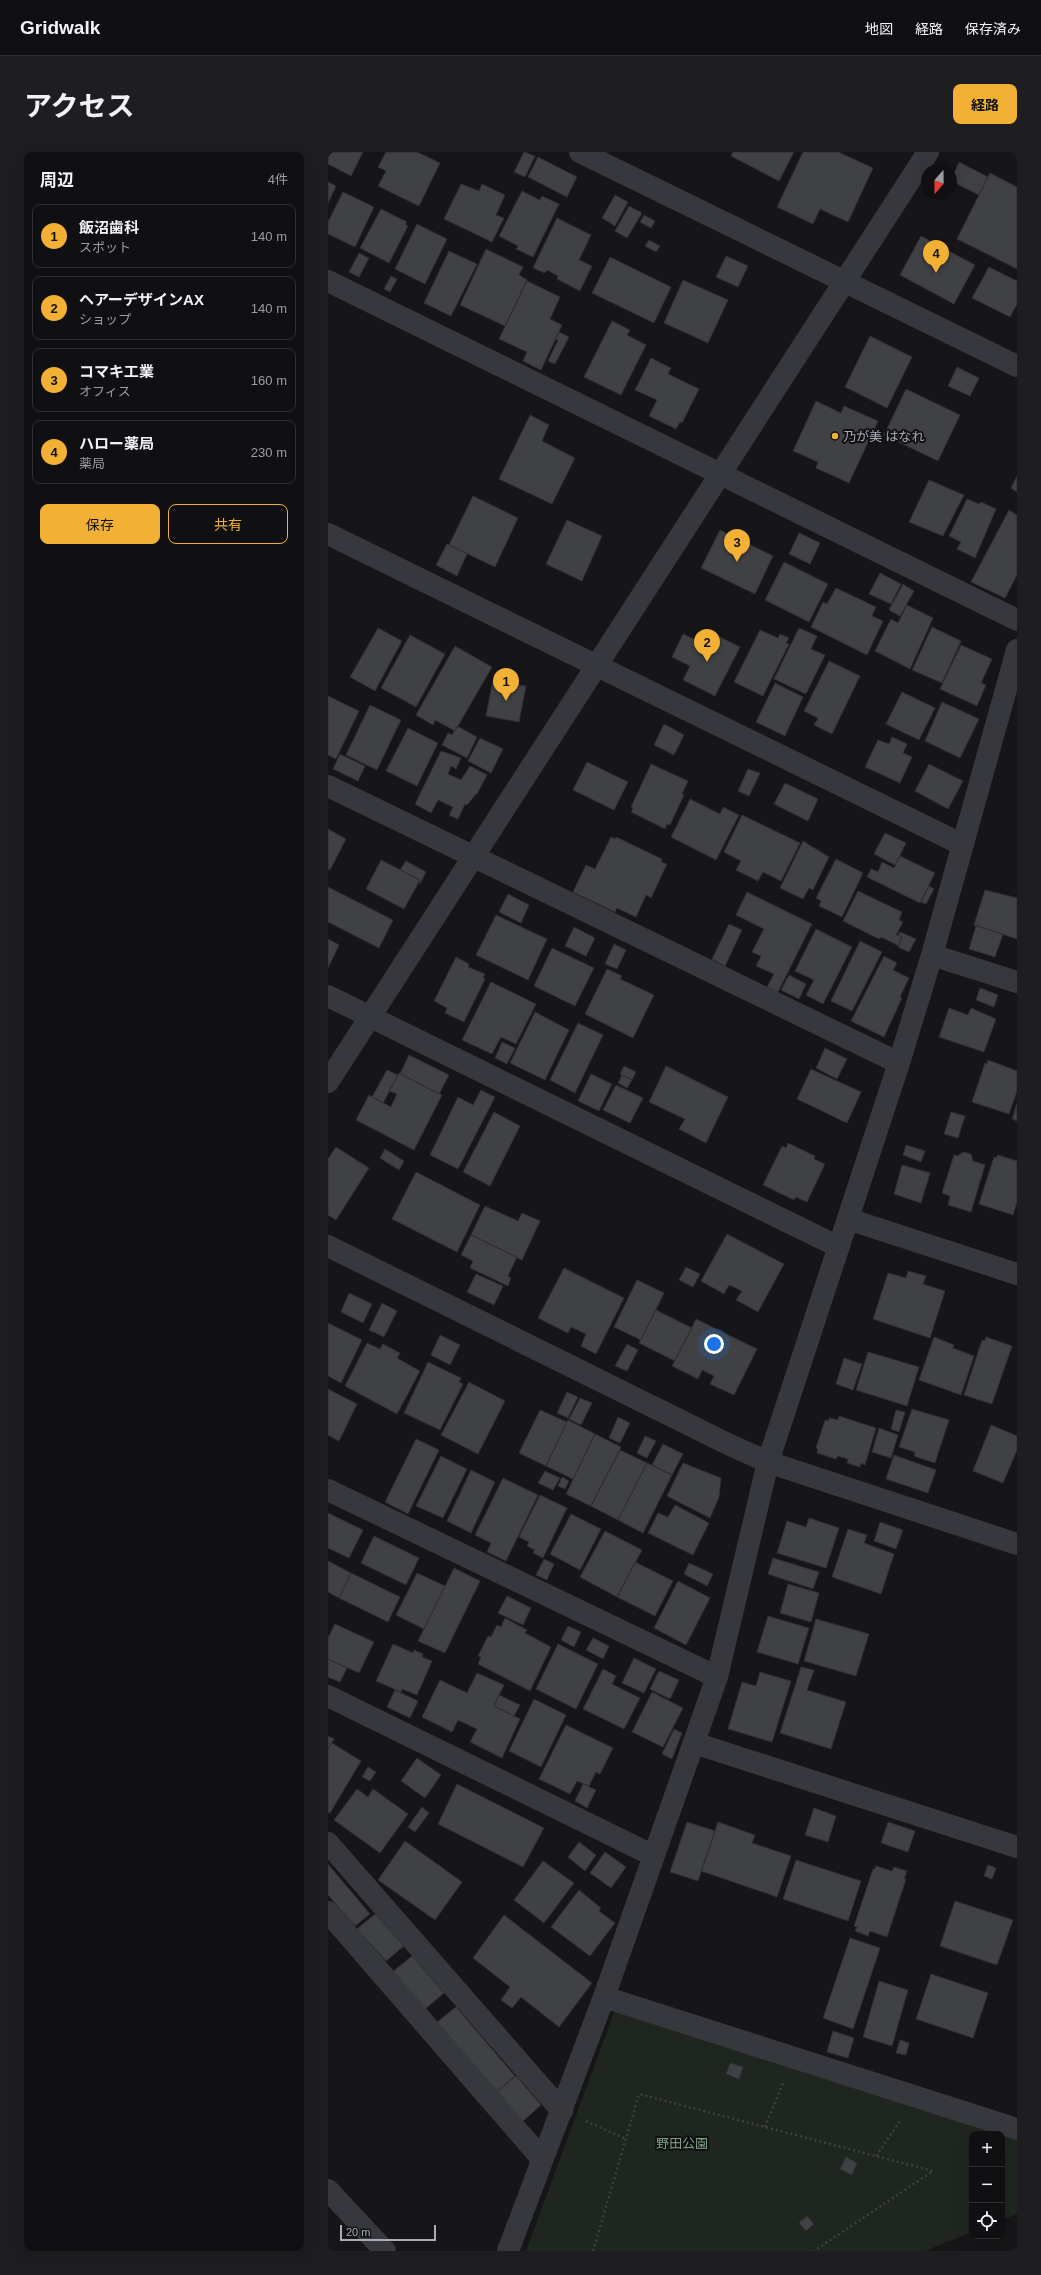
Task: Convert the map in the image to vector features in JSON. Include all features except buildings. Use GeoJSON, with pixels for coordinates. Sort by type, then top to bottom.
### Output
{"type":"FeatureCollection","features":[{"type":"Feature","properties":{"kind":"street"},"geometry":{"type":"LineString","coordinates":[[580,152],[1017,366]]}},
{"type":"Feature","properties":{"kind":"street"},"geometry":{"type":"LineString","coordinates":[[328,1082],[845,283],[928,152]]}},
{"type":"Feature","properties":{"kind":"street"},"geometry":{"type":"LineString","coordinates":[[328,281],[1017,620]]}},
{"type":"Feature","properties":{"kind":"street"},"geometry":{"type":"LineString","coordinates":[[328,534],[963,845]]}},
{"type":"Feature","properties":{"kind":"street"},"geometry":{"type":"LineString","coordinates":[[508,2251],[604,1997],[717,1677],[768,1462],[899,1063],[932,955],[963,845],[1010,697],[1017,650]]}},
{"type":"Feature","properties":{"kind":"street"},"geometry":{"type":"LineString","coordinates":[[328,786],[899,1063]]}},
{"type":"Feature","properties":{"kind":"street"},"geometry":{"type":"LineString","coordinates":[[932,955],[1017,982]]}},
{"type":"Feature","properties":{"kind":"street"},"geometry":{"type":"LineString","coordinates":[[328,996],[839,1247]]}},
{"type":"Feature","properties":{"kind":"street"},"geometry":{"type":"LineString","coordinates":[[848,1219],[1017,1274]]}},
{"type":"Feature","properties":{"kind":"street"},"geometry":{"type":"LineString","coordinates":[[328,1246],[730,1445],[768,1462],[1017,1544]]}},
{"type":"Feature","properties":{"kind":"street"},"geometry":{"type":"LineString","coordinates":[[328,1490],[717,1677]]}},
{"type":"Feature","properties":{"kind":"street"},"geometry":{"type":"LineString","coordinates":[[328,1696],[654,1856]]}},
{"type":"Feature","properties":{"kind":"street"},"geometry":{"type":"LineString","coordinates":[[694,1743],[1017,1847]]}},
{"type":"Feature","properties":{"kind":"street"},"geometry":{"type":"LineString","coordinates":[[328,1843],[562,2111]]}},
{"type":"Feature","properties":{"kind":"street"},"geometry":{"type":"LineString","coordinates":[[328,1912],[542,2159]]}},
{"type":"Feature","properties":{"kind":"street"},"geometry":{"type":"LineString","coordinates":[[604,1997],[1017,2129]]}},
{"type":"Feature","properties":{"kind":"street"},"geometry":{"type":"LineString","coordinates":[[328,2190],[385,2251]]}},
{"type":"Feature","properties":{"kind":"path"},"geometry":{"type":"LineString","coordinates":[[765,2127],[794,2058]]}},
{"type":"Feature","properties":{"kind":"path"},"geometry":{"type":"LineString","coordinates":[[593,2251],[639,2094],[934,2171],[814,2251]]}},
{"type":"Feature","properties":{"kind":"path"},"geometry":{"type":"LineString","coordinates":[[876,2156],[916,2097]]}},
{"type":"Feature","properties":{"kind":"path"},"geometry":{"type":"LineString","coordinates":[[562,2111],[626,2139]]}},
{"type":"Feature","properties":{"kind":"green space","name":"野田公園"},"geometry":{"type":"Polygon","coordinates":[[[616,2007],[989,2131],[969,2131],[969,2233],[925,2251],[526,2251],[616,2007]]]}},
{"type":"Feature","properties":{"kind":"green space"},"geometry":{"type":"Polygon","coordinates":[[[1005,2136],[1017,2140],[1017,2214],[1005,2219],[1005,2136]]]}},
{"type":"Feature","properties":{"kind":"place","name":"ハロー薬局"},"geometry":{"type":"Point","coordinates":[936,273]}},
{"type":"Feature","properties":{"kind":"place","name":"乃が美 はなれ"},"geometry":{"type":"Point","coordinates":[835,436]}},
{"type":"Feature","properties":{"kind":"place","name":"コマキ工業"},"geometry":{"type":"Point","coordinates":[737,562]}},
{"type":"Feature","properties":{"kind":"place","name":"ヘアーデザインAX"},"geometry":{"type":"Point","coordinates":[707,662]}},
{"type":"Feature","properties":{"kind":"place","name":"飯沼歯科"},"geometry":{"type":"Point","coordinates":[506,701]}}]}
